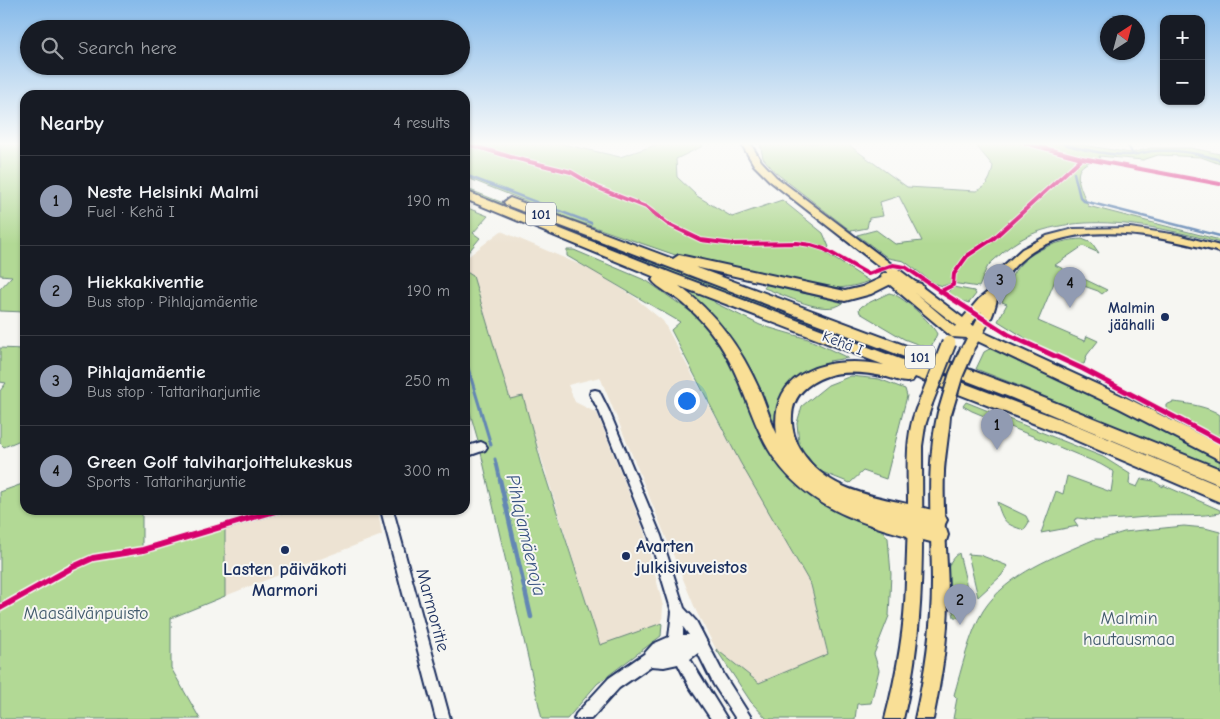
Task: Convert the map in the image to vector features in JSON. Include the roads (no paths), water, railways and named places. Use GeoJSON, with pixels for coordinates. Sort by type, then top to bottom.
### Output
{"type":"FeatureCollection","features":[{"type":"Feature","properties":{"kind":"highway","name":"Kehä I"},"geometry":{"type":"LineString","coordinates":[[470,186],[610,247],[1130,455],[1220,494]]}},
{"type":"Feature","properties":{"kind":"highway","name":"Kehä I"},"geometry":{"type":"LineString","coordinates":[[470,197],[1018,394],[1220,477]]}},
{"type":"Feature","properties":{"kind":"highway"},"geometry":{"type":"LineString","coordinates":[[610,247],[845,296],[866,291],[890,279],[916,287]]}},
{"type":"Feature","properties":{"kind":"highway"},"geometry":{"type":"LineString","coordinates":[[610,247],[696,306],[710,320],[734,353],[747,379],[774,446],[795,474],[822,494],[852,511],[939,528]]}},
{"type":"Feature","properties":{"kind":"highway"},"geometry":{"type":"LineString","coordinates":[[970,329],[1117,400],[1220,453]]}},
{"type":"Feature","properties":{"kind":"highway"},"geometry":{"type":"LineString","coordinates":[[916,522],[846,495],[814,478],[803,467],[788,446],[783,426],[785,407],[789,397],[800,383],[826,370],[864,368],[898,374],[1014,409]]}},
{"type":"Feature","properties":{"kind":"main road"},"geometry":{"type":"LineString","coordinates":[[771,177],[844,235],[970,329]]}},
{"type":"Feature","properties":{"kind":"main road"},"geometry":{"type":"LineString","coordinates":[[894,719],[900,700],[910,647],[915,595],[916,446],[918,426],[952,338],[970,329],[986,316],[998,281],[1011,264],[1026,251],[1038,245],[1079,237],[1093,232],[1143,232],[1178,238],[1220,249]]}},
{"type":"Feature","properties":{"kind":"main road"},"geometry":{"type":"LineString","coordinates":[[844,235],[863,256],[952,338]]}},
{"type":"Feature","properties":{"kind":"main road"},"geometry":{"type":"LineString","coordinates":[[924,719],[932,683],[940,619],[939,434],[956,375],[967,350],[970,329]]}},
{"type":"Feature","properties":{"kind":"street"},"geometry":{"type":"LineString","coordinates":[[594,394],[604,411],[655,536],[679,612],[690,626],[719,680],[745,719]]}},
{"type":"Feature","properties":{"kind":"street"},"geometry":{"type":"LineString","coordinates":[[470,450],[481,447]]}},
{"type":"Feature","properties":{"kind":"street","name":"Marmoritie"},"geometry":{"type":"LineString","coordinates":[[389,515],[443,719]]}},
{"type":"Feature","properties":{"kind":"street"},"geometry":{"type":"LineString","coordinates":[[679,612],[676,641],[682,657],[720,719]]}},
{"type":"Feature","properties":{"kind":"street"},"geometry":{"type":"LineString","coordinates":[[580,719],[623,676],[648,659],[658,649],[676,641],[700,643]]}},
{"type":"Feature","properties":{"kind":"street"},"geometry":{"type":"LineString","coordinates":[[648,659],[661,661],[682,657],[700,643]]}},
{"type":"Feature","properties":{"kind":"waterway"},"geometry":{"type":"LineString","coordinates":[[470,177],[591,223]]}},
{"type":"Feature","properties":{"kind":"waterway"},"geometry":{"type":"LineString","coordinates":[[1075,177],[1080,197],[1084,201],[1220,236]]}},
{"type":"Feature","properties":{"kind":"waterway","name":"Pihlajamäenoja"},"geometry":{"type":"LineString","coordinates":[[470,375],[491,445]]}},
{"type":"Feature","properties":{"kind":"waterway","name":"Pihlajamäenoja"},"geometry":{"type":"LineString","coordinates":[[495,459],[500,481]]}},
{"type":"Feature","properties":{"kind":"waterway","name":"Pihlajamäenoja"},"geometry":{"type":"LineString","coordinates":[[500,480],[531,617]]}},
{"type":"Feature","properties":{"kind":"place","name":"Pihlajamäentie"},"geometry":{"type":"Point","coordinates":[1000,305]}},
{"type":"Feature","properties":{"kind":"place","name":"Green Golf talviharjoittelukeskus"},"geometry":{"type":"Point","coordinates":[1070,308]}},
{"type":"Feature","properties":{"kind":"place","name":"Malmin jäähalli"},"geometry":{"type":"Point","coordinates":[1165,317]}},
{"type":"Feature","properties":{"kind":"place","name":"Neste Helsinki Malmi"},"geometry":{"type":"Point","coordinates":[997,450]}},
{"type":"Feature","properties":{"kind":"place","name":"Lasten päiväkoti Marmori"},"geometry":{"type":"Point","coordinates":[285,550]}},
{"type":"Feature","properties":{"kind":"place","name":"Avarten julkisivuveistos"},"geometry":{"type":"Point","coordinates":[626,556]}},
{"type":"Feature","properties":{"kind":"place","name":"Hiekkakiventie"},"geometry":{"type":"Point","coordinates":[960,625]}},
{"type":"Feature","properties":{"kind":"park label","name":"Maasälvänpuisto"},"geometry":{"type":"Point","coordinates":[86,613]}},
{"type":"Feature","properties":{"kind":"park label","name":"Malmin hautausmaa"},"geometry":{"type":"Point","coordinates":[1129,628]}}]}
